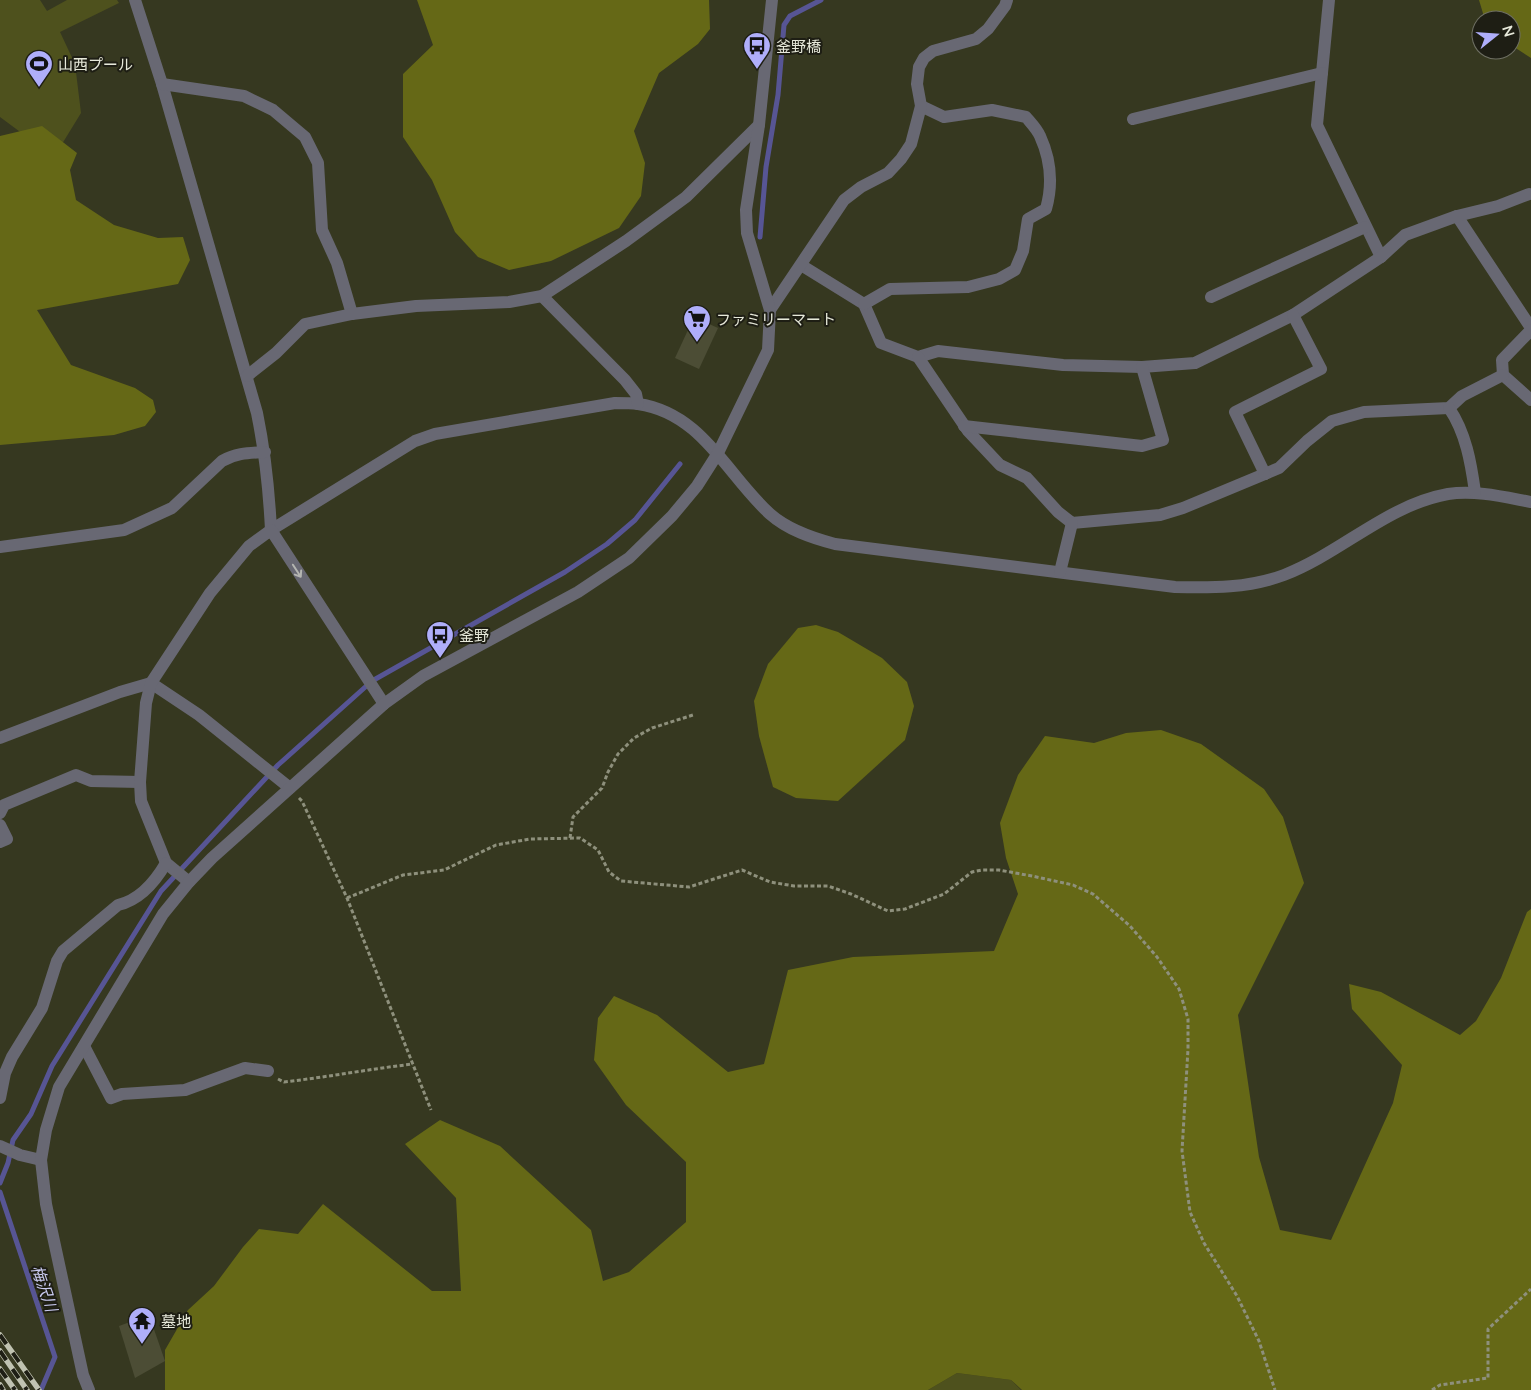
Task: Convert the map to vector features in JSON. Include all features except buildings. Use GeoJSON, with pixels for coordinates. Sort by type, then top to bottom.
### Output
{"type":"FeatureCollection","features":[{"type":"Feature","properties":{"kind":"street"},"geometry":{"type":"LineString","coordinates":[[135,0],[162,84],[257,413],[265,452],[270,495],[271,530],[381,699]]}},
{"type":"Feature","properties":{"kind":"street"},"geometry":{"type":"LineString","coordinates":[[89,1390],[83,1375],[46,1204],[41,1160],[46,1130],[59,1087],[163,914],[186,880],[212,858],[286,785],[381,699],[578,592],[629,558],[672,516],[697,486],[718,453],[768,350],[770,310],[747,233],[746,210],[759,126],[772,0]]}},
{"type":"Feature","properties":{"kind":"street"},"geometry":{"type":"LineString","coordinates":[[770,310],[844,200],[860,187],[888,172],[901,159],[911,144],[922,106],[916,84],[919,67],[924,58],[934,51],[976,39],[988,28],[1005,6],[1007,0]]}},
{"type":"Feature","properties":{"kind":"street"},"geometry":{"type":"LineString","coordinates":[[1330,0],[1317,125],[1381,257]]}},
{"type":"Feature","properties":{"kind":"street"},"geometry":{"type":"LineString","coordinates":[[1133,119],[1322,73]]}},
{"type":"Feature","properties":{"kind":"street"},"geometry":{"type":"LineString","coordinates":[[162,84],[244,96],[273,110],[305,137],[318,163],[322,230],[337,263],[352,314]]}},
{"type":"Feature","properties":{"kind":"street"},"geometry":{"type":"LineString","coordinates":[[864,304],[890,289],[968,287],[999,279],[1015,270],[1023,251],[1028,218],[1046,209],[1050,193],[1051,171],[1040,134],[1026,117],[992,110],[944,117],[922,106]]}},
{"type":"Feature","properties":{"kind":"street"},"geometry":{"type":"LineString","coordinates":[[247,376],[276,353],[305,324],[352,314],[416,306],[509,302],[542,296],[686,197],[759,126]]}},
{"type":"Feature","properties":{"kind":"street"},"geometry":{"type":"LineString","coordinates":[[918,357],[938,351],[1063,365],[1142,367],[1195,362],[1293,315],[1381,257],[1405,235],[1457,216],[1498,206],[1529,194]]}},
{"type":"Feature","properties":{"kind":"street"},"geometry":{"type":"LineString","coordinates":[[1457,216],[1531,329],[1502,360],[1503,375],[1531,400]]}},
{"type":"Feature","properties":{"kind":"street"},"geometry":{"type":"LineString","coordinates":[[1211,297],[1365,227]]}},
{"type":"Feature","properties":{"kind":"street"},"geometry":{"type":"LineString","coordinates":[[801,265],[864,304],[881,343],[918,357],[964,426],[1000,465],[1027,478],[1058,512],[1072,523],[1160,515],[1183,508],[1279,468],[1307,441],[1332,421],[1364,412],[1449,408],[1462,396],[1503,375]]}},
{"type":"Feature","properties":{"kind":"street"},"geometry":{"type":"LineString","coordinates":[[542,296],[625,380],[636,394],[638,404]]}},
{"type":"Feature","properties":{"kind":"street"},"geometry":{"type":"LineString","coordinates":[[1265,474],[1235,412],[1321,369],[1293,315]]}},
{"type":"Feature","properties":{"kind":"street"},"geometry":{"type":"LineString","coordinates":[[964,426],[1142,446],[1163,440],[1142,367]]}},
{"type":"Feature","properties":{"kind":"street"},"geometry":{"type":"LineString","coordinates":[[186,880],[169,866],[141,801],[140,782],[146,703],[151,683],[210,593],[248,546],[415,441],[430,435],[615,403],[638,404],[667,412],[698,432],[718,453],[750,493],[771,514],[791,528],[812,539],[835,544],[1175,587],[1211,588],[1260,582],[1284,575],[1311,562],[1402,509],[1425,500],[1449,494],[1475,492],[1531,502]]}},
{"type":"Feature","properties":{"kind":"street"},"geometry":{"type":"LineString","coordinates":[[1449,408],[1459,423],[1471,466],[1475,492]]}},
{"type":"Feature","properties":{"kind":"street"},"geometry":{"type":"LineString","coordinates":[[0,548],[124,530],[172,508],[222,461],[231,456],[265,452]]}},
{"type":"Feature","properties":{"kind":"street"},"geometry":{"type":"LineString","coordinates":[[1060,572],[1072,523]]}},
{"type":"Feature","properties":{"kind":"street"},"geometry":{"type":"LineString","coordinates":[[0,738],[120,692],[151,683],[199,715],[286,785]]}},
{"type":"Feature","properties":{"kind":"street"},"geometry":{"type":"LineString","coordinates":[[0,813],[4,805],[76,775],[91,780],[140,782]]}},
{"type":"Feature","properties":{"kind":"street"},"geometry":{"type":"LineString","coordinates":[[0,825],[7,839],[0,842]]}},
{"type":"Feature","properties":{"kind":"street"},"geometry":{"type":"LineString","coordinates":[[0,1098],[5,1073],[12,1057],[42,1008],[57,961],[63,952],[118,905],[128,902],[154,883],[169,866]]}},
{"type":"Feature","properties":{"kind":"street"},"geometry":{"type":"LineString","coordinates":[[84,1046],[111,1098],[122,1094],[184,1090],[245,1068],[268,1071]]}},
{"type":"Feature","properties":{"kind":"street"},"geometry":{"type":"LineString","coordinates":[[1,1146],[20,1155],[41,1160]]}},
{"type":"Feature","properties":{"kind":"path"},"geometry":{"type":"LineString","coordinates":[[570,838],[574,817],[602,788],[618,754],[634,738],[652,728],[693,715]]}},
{"type":"Feature","properties":{"kind":"path"},"geometry":{"type":"LineString","coordinates":[[286,785],[302,802],[347,898],[431,1110]]}},
{"type":"Feature","properties":{"kind":"path"},"geometry":{"type":"LineString","coordinates":[[347,898],[403,875],[444,870],[496,845],[530,839],[570,838],[580,838],[598,850],[608,872],[621,881],[689,886],[742,870],[770,882],[794,886],[828,886],[888,911],[905,909],[944,894],[972,872],[1007,871],[1073,885],[1093,894],[1130,926],[1157,957],[1179,989],[1188,1019],[1182,1151],[1190,1212],[1204,1243],[1241,1303],[1259,1341],[1275,1390]]}},
{"type":"Feature","properties":{"kind":"path"},"geometry":{"type":"LineString","coordinates":[[268,1071],[284,1082],[335,1076],[358,1070],[413,1064]]}},
{"type":"Feature","properties":{"kind":"path"},"geometry":{"type":"LineString","coordinates":[[1432,1390],[1440,1385],[1488,1378],[1488,1329],[1531,1289]]}},
{"type":"Feature","properties":{"kind":"green space","name":"山西プール"},"geometry":{"type":"Polygon","coordinates":[[[0,0],[40,0],[47,11],[67,0],[117,0],[119,3],[60,32],[75,64],[81,113],[54,157],[0,117],[0,0]]]}},
{"type":"Feature","properties":{"kind":"green space"},"geometry":{"type":"Polygon","coordinates":[[[957,1373],[1011,1380],[1021,1390],[928,1390],[957,1373]]]}},
{"type":"Feature","properties":{"kind":"shaded area"},"geometry":{"type":"Polygon","coordinates":[[[417,0],[709,0],[710,29],[698,44],[659,73],[634,131],[645,163],[641,196],[619,228],[551,261],[509,270],[478,257],[455,232],[432,180],[403,137],[403,74],[433,45],[417,0]]]}},
{"type":"Feature","properties":{"kind":"shaded area"},"geometry":{"type":"Polygon","coordinates":[[[1479,0],[1531,0],[1531,58],[1521,52],[1521,10],[1482,10],[1479,0]]]}},
{"type":"Feature","properties":{"kind":"shaded area"},"geometry":{"type":"Polygon","coordinates":[[[42,126],[77,153],[70,170],[76,200],[114,225],[158,238],[183,237],[190,260],[178,284],[37,310],[71,365],[135,388],[153,400],[156,412],[145,426],[114,435],[0,445],[0,136],[42,126]]]}},
{"type":"Feature","properties":{"kind":"shaded area"},"geometry":{"type":"Polygon","coordinates":[[[816,625],[838,632],[882,658],[907,682],[914,706],[905,740],[838,801],[796,798],[773,787],[759,736],[754,701],[768,664],[798,628],[816,625]]]}},
{"type":"Feature","properties":{"kind":"shaded area"},"geometry":{"type":"Polygon","coordinates":[[[1161,730],[1201,744],[1264,789],[1283,817],[1304,883],[1238,1015],[1259,1157],[1280,1230],[1331,1240],[1393,1103],[1402,1065],[1352,1009],[1349,984],[1381,992],[1460,1035],[1476,1021],[1501,978],[1527,912],[1531,909],[1531,1390],[1022,1390],[1011,1380],[957,1373],[928,1390],[165,1390],[165,1350],[188,1310],[214,1286],[259,1229],[298,1234],[323,1204],[432,1291],[461,1291],[456,1198],[405,1144],[440,1120],[500,1146],[591,1230],[603,1281],[629,1272],[686,1222],[686,1162],[626,1105],[594,1060],[598,1018],[614,996],[657,1015],[728,1072],[764,1064],[788,970],[853,957],[994,951],[1018,894],[1006,858],[1000,823],[1018,775],[1045,736],[1094,743],[1126,733],[1161,730]]]}},
{"type":"Feature","properties":{"kind":"waterway"},"geometry":{"type":"LineString","coordinates":[[760,237],[766,167],[778,95],[784,25],[790,16],[821,0]]}},
{"type":"Feature","properties":{"kind":"waterway"},"geometry":{"type":"LineString","coordinates":[[0,1183],[8,1163],[13,1140],[31,1114],[52,1066],[161,891],[278,765],[372,681],[565,572],[607,544],[635,520],[680,464]]}},
{"type":"Feature","properties":{"kind":"waterway","name":"梅沢川"},"geometry":{"type":"LineString","coordinates":[[0,1192],[55,1357],[41,1390]]}},
{"type":"Feature","properties":{"kind":"railway"},"geometry":{"type":"LineString","coordinates":[[0,1335],[39,1390]]}},
{"type":"Feature","properties":{"kind":"railway"},"geometry":{"type":"LineString","coordinates":[[0,1351],[27,1390]]}},
{"type":"Feature","properties":{"kind":"railway"},"geometry":{"type":"LineString","coordinates":[[0,1369],[15,1390]]}},
{"type":"Feature","properties":{"kind":"railway"},"geometry":{"type":"LineString","coordinates":[[0,1385],[3,1390]]}},
{"type":"Feature","properties":{"kind":"place","name":"釜野橋"},"geometry":{"type":"Point","coordinates":[757,70]}},
{"type":"Feature","properties":{"kind":"place","name":"山西プール"},"geometry":{"type":"Point","coordinates":[39,88]}},
{"type":"Feature","properties":{"kind":"place","name":"ファミリーマート"},"geometry":{"type":"Point","coordinates":[697,343]}},
{"type":"Feature","properties":{"kind":"place","name":"釜野"},"geometry":{"type":"Point","coordinates":[440,659]}},
{"type":"Feature","properties":{"kind":"place","name":"墓地"},"geometry":{"type":"Point","coordinates":[142,1345]}}]}
